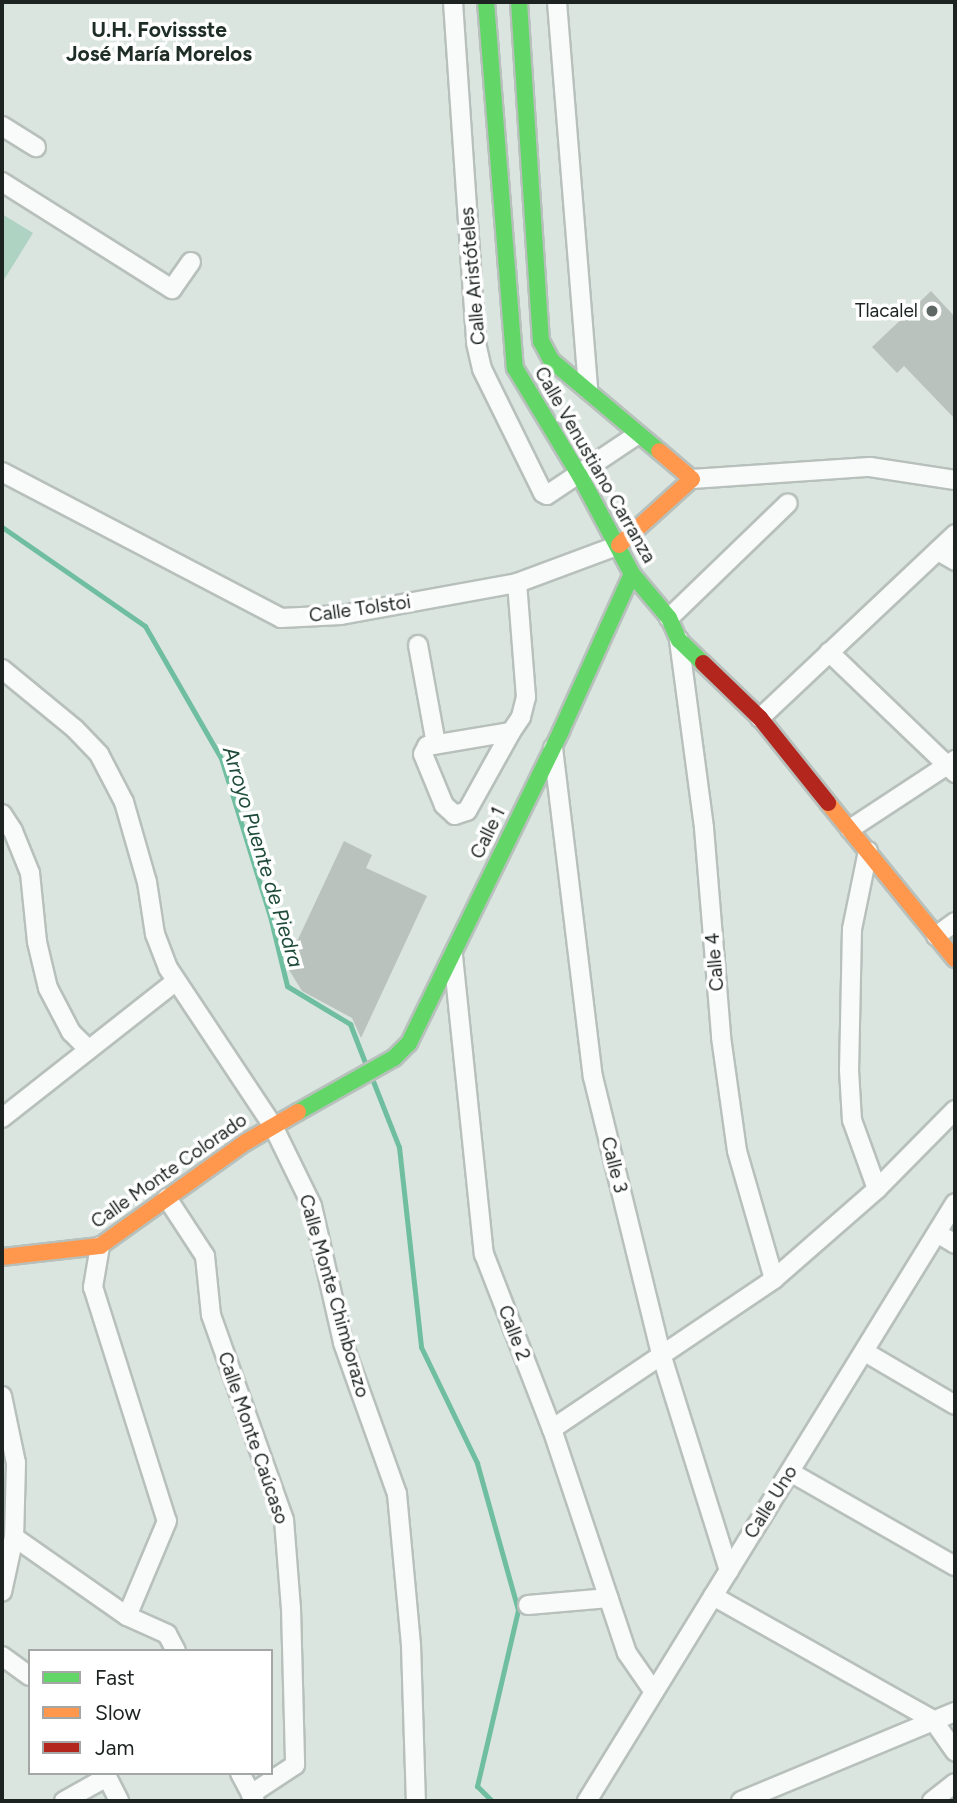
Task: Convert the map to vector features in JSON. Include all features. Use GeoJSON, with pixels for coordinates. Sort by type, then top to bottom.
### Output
{"type":"FeatureCollection","features":[{"type":"Feature","properties":{"kind":"street","name":"Calle Aristóteles"},"geometry":{"type":"LineString","coordinates":[[453,2],[477,343],[482,369],[542,493],[553,494],[580,476]]}},
{"type":"Feature","properties":{"kind":"street","name":"Calle Venustiano Carranza"},"geometry":{"type":"LineString","coordinates":[[486,2],[515,368],[580,476],[619,545],[632,574],[670,618],[679,640],[760,718],[955,959]]}},
{"type":"Feature","properties":{"kind":"street","name":"Calle Venustiano Carranza"},"geometry":{"type":"LineString","coordinates":[[519,2],[541,341],[551,360],[692,479]]}},
{"type":"Feature","properties":{"kind":"street"},"geometry":{"type":"LineString","coordinates":[[557,2],[588,390]]}},
{"type":"Feature","properties":{"kind":"street"},"geometry":{"type":"LineString","coordinates":[[2,126],[36,147]]}},
{"type":"Feature","properties":{"kind":"street"},"geometry":{"type":"LineString","coordinates":[[2,182],[173,289],[191,262]]}},
{"type":"Feature","properties":{"kind":"street"},"geometry":{"type":"LineString","coordinates":[[580,476],[637,435]]}},
{"type":"Feature","properties":{"kind":"street"},"geometry":{"type":"LineString","coordinates":[[619,545],[692,479],[870,467],[955,480]]}},
{"type":"Feature","properties":{"kind":"street","name":"Calle Tolstoi"},"geometry":{"type":"LineString","coordinates":[[2,472],[281,618],[341,615],[517,583],[619,545]]}},
{"type":"Feature","properties":{"kind":"street"},"geometry":{"type":"LineString","coordinates":[[670,618],[788,503]]}},
{"type":"Feature","properties":{"kind":"street"},"geometry":{"type":"LineString","coordinates":[[760,718],[955,534]]}},
{"type":"Feature","properties":{"kind":"street"},"geometry":{"type":"LineString","coordinates":[[938,551],[955,561]]}},
{"type":"Feature","properties":{"kind":"street","name":"Calle 1"},"geometry":{"type":"LineString","coordinates":[[350,1085],[394,1058],[408,1043],[553,748],[632,574]]}},
{"type":"Feature","properties":{"kind":"street"},"geometry":{"type":"LineString","coordinates":[[511,732],[427,746],[423,754],[444,805],[455,815],[467,811],[522,717],[526,697],[517,583]]}},
{"type":"Feature","properties":{"kind":"street","name":"Calle 4"},"geometry":{"type":"LineString","coordinates":[[679,640],[704,828],[721,1038],[737,1151],[774,1279]]}},
{"type":"Feature","properties":{"kind":"street"},"geometry":{"type":"LineString","coordinates":[[418,645],[436,744]]}},
{"type":"Feature","properties":{"kind":"street"},"geometry":{"type":"LineString","coordinates":[[829,652],[953,766],[850,829]]}},
{"type":"Feature","properties":{"kind":"street","name":"Calle Monte Chimborazo"},"geometry":{"type":"LineString","coordinates":[[2,669],[75,729],[99,754],[124,802],[147,882],[155,934],[177,981],[273,1126],[312,1206],[343,1343],[397,1494],[411,1645],[416,1801]]}},
{"type":"Feature","properties":{"kind":"street","name":"Calle 3"},"geometry":{"type":"LineString","coordinates":[[553,748],[593,1077],[662,1357],[729,1571]]}},
{"type":"Feature","properties":{"kind":"street"},"geometry":{"type":"LineString","coordinates":[[2,814],[13,831],[30,873],[37,943],[48,988],[71,1032],[88,1049]]}},
{"type":"Feature","properties":{"kind":"street"},"geometry":{"type":"LineString","coordinates":[[868,851],[852,929],[849,1070],[852,1120],[877,1189]]}},
{"type":"Feature","properties":{"kind":"street"},"geometry":{"type":"LineString","coordinates":[[936,936],[955,922]]}},
{"type":"Feature","properties":{"kind":"street","name":"Calle 2"},"geometry":{"type":"LineString","coordinates":[[453,953],[484,1254],[552,1429],[628,1653],[654,1692]]}},
{"type":"Feature","properties":{"kind":"street"},"geometry":{"type":"LineString","coordinates":[[2,1118],[177,981]]}},
{"type":"Feature","properties":{"kind":"street","name":"Calle Monte Colorado"},"geometry":{"type":"LineString","coordinates":[[2,1257],[100,1246],[273,1126],[350,1085]]}},
{"type":"Feature","properties":{"kind":"street"},"geometry":{"type":"LineString","coordinates":[[552,1429],[774,1279],[877,1189],[955,1110]]}},
{"type":"Feature","properties":{"kind":"street","name":"Calle Monte Caúcaso"},"geometry":{"type":"LineString","coordinates":[[167,1198],[205,1256],[211,1315],[284,1520],[291,1608],[295,1765],[253,1798]]}},
{"type":"Feature","properties":{"kind":"street","name":"Calle Uno"},"geometry":{"type":"LineString","coordinates":[[587,1801],[955,1203]]}},
{"type":"Feature","properties":{"kind":"street"},"geometry":{"type":"LineString","coordinates":[[937,1233],[955,1244]]}},
{"type":"Feature","properties":{"kind":"street"},"geometry":{"type":"LineString","coordinates":[[100,1246],[93,1287],[167,1521],[127,1616]]}},
{"type":"Feature","properties":{"kind":"street"},"geometry":{"type":"LineString","coordinates":[[865,1352],[955,1405]]}},
{"type":"Feature","properties":{"kind":"street"},"geometry":{"type":"LineString","coordinates":[[2,1396],[16,1463],[14,1537],[2,1591]]}},
{"type":"Feature","properties":{"kind":"street"},"geometry":{"type":"LineString","coordinates":[[790,1472],[955,1566]]}},
{"type":"Feature","properties":{"kind":"street"},"geometry":{"type":"LineString","coordinates":[[14,1537],[127,1616],[167,1634],[175,1649]]}},
{"type":"Feature","properties":{"kind":"street"},"geometry":{"type":"LineString","coordinates":[[713,1596],[933,1720],[955,1752]]}},
{"type":"Feature","properties":{"kind":"street"},"geometry":{"type":"LineString","coordinates":[[528,1605],[609,1598]]}},
{"type":"Feature","properties":{"kind":"street"},"geometry":{"type":"LineString","coordinates":[[2,1656],[28,1675]]}},
{"type":"Feature","properties":{"kind":"street"},"geometry":{"type":"LineString","coordinates":[[741,1801],[955,1712]]}},
{"type":"Feature","properties":{"kind":"street"},"geometry":{"type":"LineString","coordinates":[[64,1801],[106,1775],[119,1801]]}},
{"type":"Feature","properties":{"kind":"street"},"geometry":{"type":"LineString","coordinates":[[241,1775],[253,1798]]}},
{"type":"Feature","properties":{"kind":"street"},"geometry":{"type":"LineString","coordinates":[[932,1801],[955,1783]]}},
{"type":"Feature","properties":{"kind":"green space"},"geometry":{"type":"Polygon","coordinates":[[[2,214],[33,233],[2,283],[2,214]]]}},
{"type":"Feature","properties":{"kind":"building","name":"Tlacalel"},"geometry":{"type":"Polygon","coordinates":[[[931,291],[955,317],[955,419],[904,366],[897,373],[872,347],[931,291]]]}},
{"type":"Feature","properties":{"kind":"building"},"geometry":{"type":"Polygon","coordinates":[[[344,841],[372,855],[366,868],[427,896],[361,1038],[352,1018],[302,991],[286,965],[344,841]]]}},
{"type":"Feature","properties":{"kind":"waterway","name":"Arroyo Puente de Piedra"},"geometry":{"type":"LineString","coordinates":[[2,527],[145,626],[221,758],[270,916],[287,986],[350,1024],[366,1065]]}},
{"type":"Feature","properties":{"kind":"waterway","name":"Arroyo Puente de Piedra"},"geometry":{"type":"LineString","coordinates":[[373,1081],[399,1147],[421,1347],[477,1463],[518,1610],[477,1786],[492,1801]]}},
{"type":"Feature","properties":{"kind":"traffic: fast"},"geometry":{"type":"LineString","coordinates":[[486,2],[515,368],[580,476],[632,574],[669,618],[679,640],[703,663]]}},
{"type":"Feature","properties":{"kind":"traffic: fast"},"geometry":{"type":"LineString","coordinates":[[519,2],[541,341],[551,360],[659,451]]}},
{"type":"Feature","properties":{"kind":"traffic: fast"},"geometry":{"type":"LineString","coordinates":[[298,1112],[394,1058],[409,1043],[561,731],[632,574]]}},
{"type":"Feature","properties":{"kind":"traffic: slow"},"geometry":{"type":"LineString","coordinates":[[619,545],[692,479],[659,451]]}},
{"type":"Feature","properties":{"kind":"traffic: slow"},"geometry":{"type":"LineString","coordinates":[[828,803],[955,959]]}},
{"type":"Feature","properties":{"kind":"traffic: slow"},"geometry":{"type":"LineString","coordinates":[[2,1257],[100,1246],[246,1142],[298,1112]]}},
{"type":"Feature","properties":{"kind":"traffic: jam"},"geometry":{"type":"LineString","coordinates":[[703,663],[760,718],[828,803]]}},
{"type":"Feature","properties":{"kind":"place","name":"Tlacalel"},"geometry":{"type":"Point","coordinates":[932,311]}},
{"type":"Feature","properties":{"kind":"district","name":"U.H. Fovissste José María Morelos"},"geometry":{"type":"Point","coordinates":[159,42]}}]}
